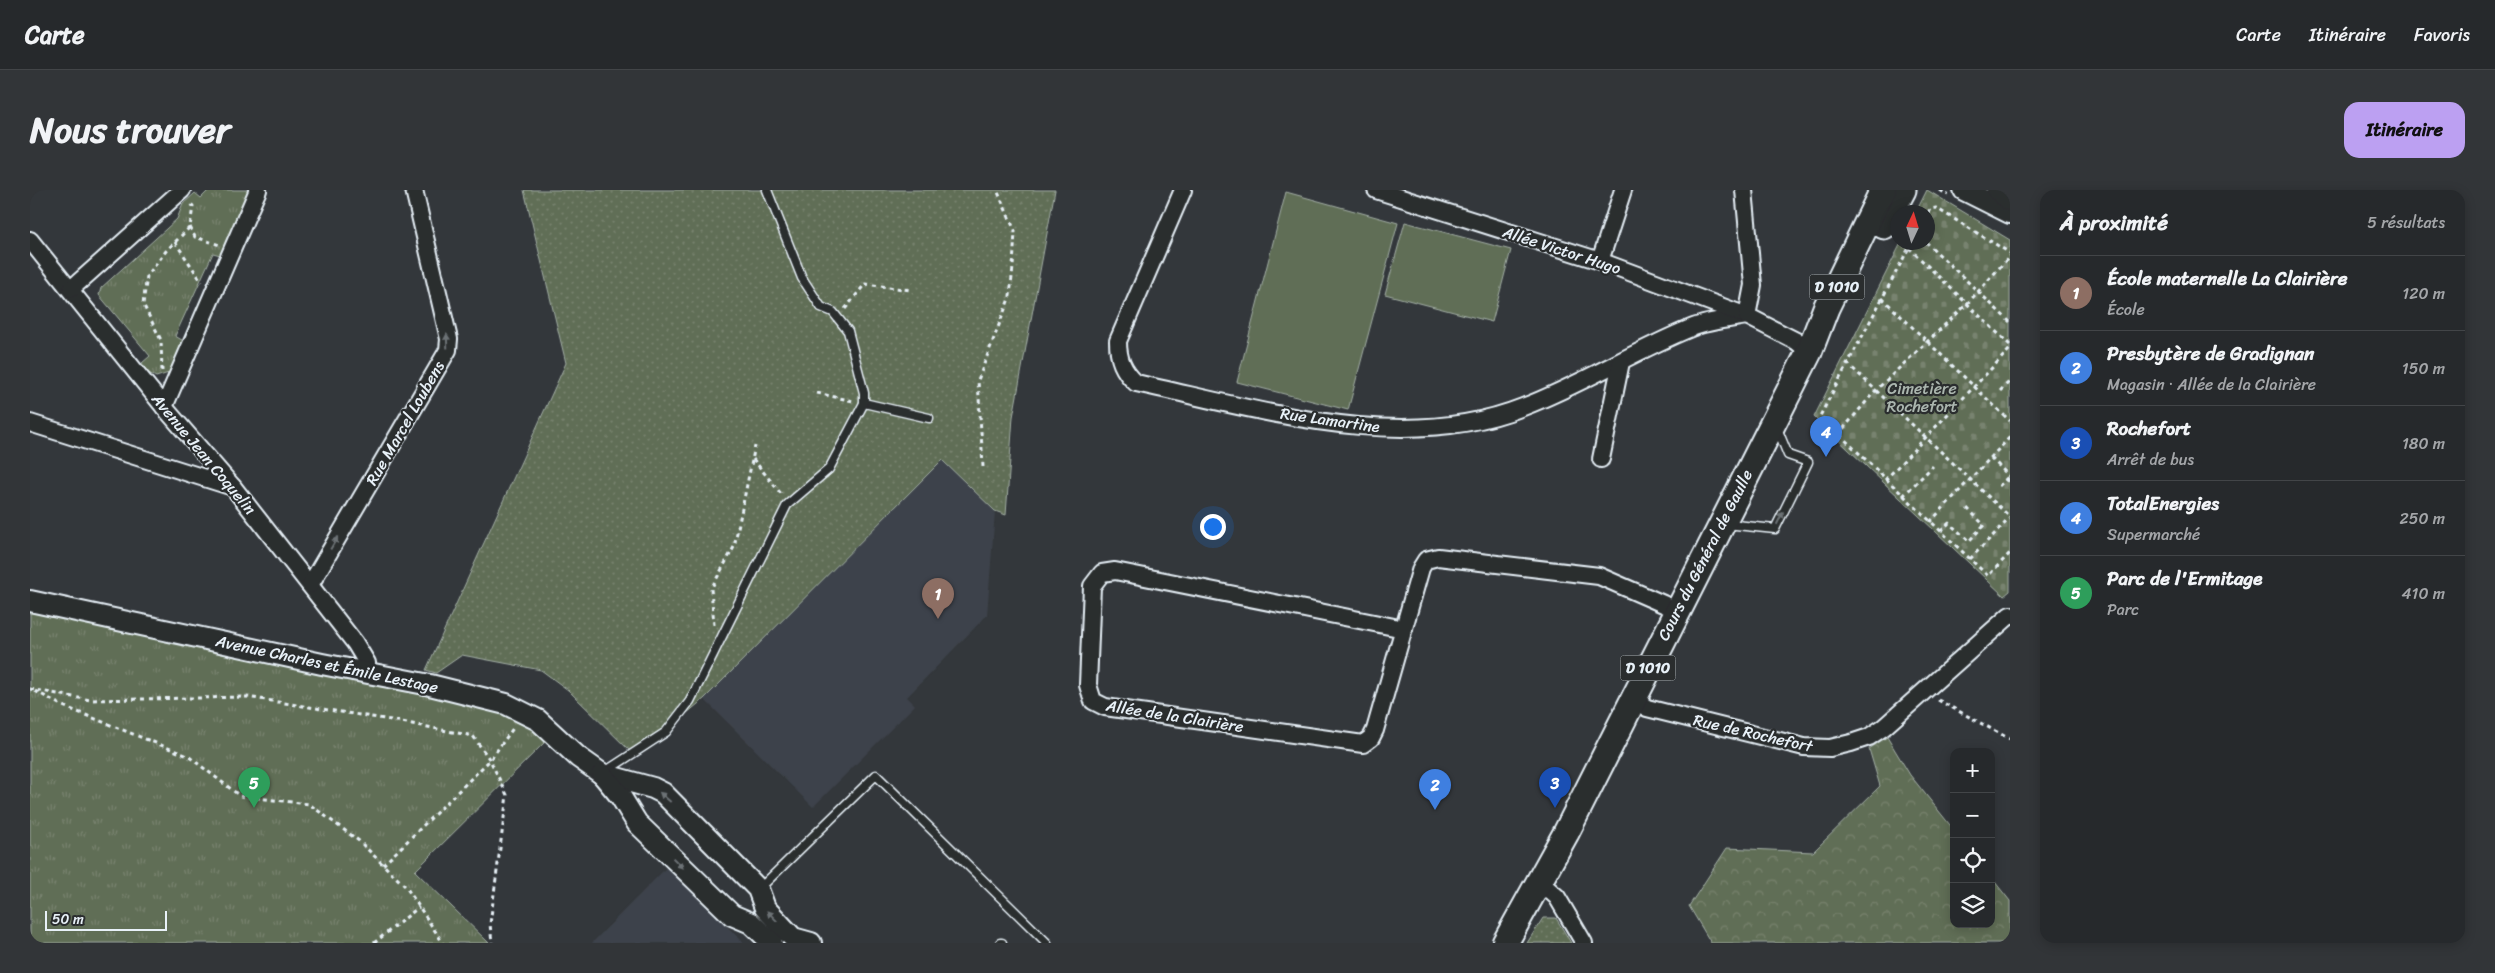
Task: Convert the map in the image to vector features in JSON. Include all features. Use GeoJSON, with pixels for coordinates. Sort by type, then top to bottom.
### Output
{"type":"FeatureCollection","features":[{"type":"Feature","properties":{"kind":"main road","name":"Cours du Général de Gaulle"},"geometry":{"type":"LineString","coordinates":[[1505,943],[1540,882],[1809,352],[1826,308],[1883,190]]}},
{"type":"Feature","properties":{"kind":"main road","name":"Cours du Général de Gaulle"},"geometry":{"type":"LineString","coordinates":[[1809,352],[1838,313],[1903,190]]}},
{"type":"Feature","properties":{"kind":"street"},"geometry":{"type":"LineString","coordinates":[[167,400],[258,190]]}},
{"type":"Feature","properties":{"kind":"street","name":"Rue Marcel Loubens"},"geometry":{"type":"LineString","coordinates":[[310,585],[448,350],[449,339],[414,190]]}},
{"type":"Feature","properties":{"kind":"street","name":"Rue Lamartine"},"geometry":{"type":"LineString","coordinates":[[1183,190],[1118,341],[1118,356],[1126,374],[1136,383],[1312,421],[1364,428],[1399,428],[1482,420],[1523,408],[1693,327],[1747,316]]}},
{"type":"Feature","properties":{"kind":"street","name":"Allée Victor Hugo"},"geometry":{"type":"LineString","coordinates":[[1376,190],[1600,261],[1747,316],[1796,341],[1809,352]]}},
{"type":"Feature","properties":{"kind":"street"},"geometry":{"type":"LineString","coordinates":[[1600,261],[1623,190]]}},
{"type":"Feature","properties":{"kind":"street"},"geometry":{"type":"LineString","coordinates":[[1744,190],[1753,285],[1747,316]]}},
{"type":"Feature","properties":{"kind":"street"},"geometry":{"type":"LineString","coordinates":[[1964,190],[2010,213]]}},
{"type":"Feature","properties":{"kind":"street"},"geometry":{"type":"LineString","coordinates":[[1983,190],[2010,202]]}},
{"type":"Feature","properties":{"kind":"street"},"geometry":{"type":"LineString","coordinates":[[1997,190],[2010,202]]}},
{"type":"Feature","properties":{"kind":"street"},"geometry":{"type":"LineString","coordinates":[[71,289],[183,193]]}},
{"type":"Feature","properties":{"kind":"street","name":"Avenue Jean Coquelin"},"geometry":{"type":"LineString","coordinates":[[30,240],[167,400],[362,653],[367,664],[366,674]]}},
{"type":"Feature","properties":{"kind":"street"},"geometry":{"type":"LineString","coordinates":[[1601,459],[1621,362]]}},
{"type":"Feature","properties":{"kind":"street"},"geometry":{"type":"LineString","coordinates":[[30,423],[233,487]]}},
{"type":"Feature","properties":{"kind":"street","name":"Allée de la Clairière"},"geometry":{"type":"LineString","coordinates":[[1404,628],[1115,571],[1102,573],[1092,586],[1088,685],[1093,701],[1105,707],[1363,744],[1371,738],[1375,730],[1404,628],[1421,568],[1426,560],[1438,557],[1599,576],[1677,610]]}},
{"type":"Feature","properties":{"kind":"street","name":"Avenue Charles et Émile Lestage"},"geometry":{"type":"LineString","coordinates":[[30,601],[366,674],[430,685],[506,704],[524,712],[538,720],[578,757],[602,774],[625,804],[636,823],[732,915],[751,923],[772,943]]}},
{"type":"Feature","properties":{"kind":"street","name":"Rue de Rochefort"},"geometry":{"type":"LineString","coordinates":[[1633,699],[1647,708],[1804,747],[1830,748],[1844,745],[1868,738],[1884,727],[2010,615]]}},
{"type":"Feature","properties":{"kind":"street","name":"Avenue Charles et Émile Lestage"},"geometry":{"type":"LineString","coordinates":[[602,774],[663,793],[758,889],[765,908],[788,932],[794,938],[811,943]]}},
{"type":"Feature","properties":{"kind":"street"},"geometry":{"type":"LineString","coordinates":[[625,804],[639,784]]}},
{"type":"Feature","properties":{"kind":"street"},"geometry":{"type":"LineString","coordinates":[[1540,882],[1557,897],[1584,943]]}},
{"type":"Feature","properties":{"kind":"lane"},"geometry":{"type":"LineString","coordinates":[[602,774],[666,732],[690,701],[788,504],[829,469],[864,403],[864,393],[848,331],[833,312],[820,307],[802,278],[767,190]]}},
{"type":"Feature","properties":{"kind":"lane"},"geometry":{"type":"LineString","coordinates":[[864,403],[929,418]]}},
{"type":"Feature","properties":{"kind":"lane"},"geometry":{"type":"LineString","coordinates":[[1721,523],[1775,529],[1808,462],[1788,455],[1774,420]]}},
{"type":"Feature","properties":{"kind":"lane"},"geometry":{"type":"LineString","coordinates":[[758,889],[876,775],[1047,943]]}},
{"type":"Feature","properties":{"kind":"path"},"geometry":{"type":"LineString","coordinates":[[983,467],[978,380],[1010,296],[1013,266],[1014,231],[997,190]]}},
{"type":"Feature","properties":{"kind":"path"},"geometry":{"type":"LineString","coordinates":[[183,193],[193,206],[190,227],[195,237],[226,247]]}},
{"type":"Feature","properties":{"kind":"path"},"geometry":{"type":"LineString","coordinates":[[1838,435],[1876,390],[1966,305],[2010,255],[1935,208]]}},
{"type":"Feature","properties":{"kind":"path"},"geometry":{"type":"LineString","coordinates":[[167,400],[162,384],[161,340],[143,304],[147,276],[190,227]]}},
{"type":"Feature","properties":{"kind":"path"},"geometry":{"type":"LineString","coordinates":[[175,242],[199,279],[208,286]]}},
{"type":"Feature","properties":{"kind":"path"},"geometry":{"type":"LineString","coordinates":[[1908,250],[1820,416],[1885,480],[1988,576],[2010,553]]}},
{"type":"Feature","properties":{"kind":"path"},"geometry":{"type":"LineString","coordinates":[[1911,250],[1966,305],[1970,306],[2010,345]]}},
{"type":"Feature","properties":{"kind":"path"},"geometry":{"type":"LineString","coordinates":[[1934,250],[2010,322]]}},
{"type":"Feature","properties":{"kind":"path"},"geometry":{"type":"LineString","coordinates":[[838,318],[865,284],[911,290]]}},
{"type":"Feature","properties":{"kind":"path"},"geometry":{"type":"LineString","coordinates":[[1882,298],[2010,421]]}},
{"type":"Feature","properties":{"kind":"path"},"geometry":{"type":"LineString","coordinates":[[1885,480],[2010,349]]}},
{"type":"Feature","properties":{"kind":"path"},"geometry":{"type":"LineString","coordinates":[[1847,363],[2010,518],[1970,559]]}},
{"type":"Feature","properties":{"kind":"path"},"geometry":{"type":"LineString","coordinates":[[2000,391],[2010,381]]}},
{"type":"Feature","properties":{"kind":"path"},"geometry":{"type":"LineString","coordinates":[[817,393],[864,403]]}},
{"type":"Feature","properties":{"kind":"path"},"geometry":{"type":"LineString","coordinates":[[1930,522],[2010,437]]}},
{"type":"Feature","properties":{"kind":"path"},"geometry":{"type":"LineString","coordinates":[[716,649],[711,589],[734,547],[755,446]]}},
{"type":"Feature","properties":{"kind":"path"},"geometry":{"type":"LineString","coordinates":[[1991,458],[2008,476],[2010,483]]}},
{"type":"Feature","properties":{"kind":"path"},"geometry":{"type":"LineString","coordinates":[[752,459],[788,504]]}},
{"type":"Feature","properties":{"kind":"path"},"geometry":{"type":"LineString","coordinates":[[1903,496],[1933,466]]}},
{"type":"Feature","properties":{"kind":"path"},"geometry":{"type":"LineString","coordinates":[[1999,486],[2008,476]]}},
{"type":"Feature","properties":{"kind":"path"},"geometry":{"type":"LineString","coordinates":[[1940,531],[1949,523],[1969,541],[1984,525],[1967,508]]}},
{"type":"Feature","properties":{"kind":"path"},"geometry":{"type":"LineString","coordinates":[[31,689],[90,700],[247,697],[397,721],[473,736],[490,760],[507,795],[490,924],[492,943]]}},
{"type":"Feature","properties":{"kind":"path"},"geometry":{"type":"LineString","coordinates":[[31,689],[62,706],[188,756],[240,796],[309,804],[359,841],[406,887],[443,943]]}},
{"type":"Feature","properties":{"kind":"path"},"geometry":{"type":"LineString","coordinates":[[1945,704],[2010,739]]}},
{"type":"Feature","properties":{"kind":"path"},"geometry":{"type":"LineString","coordinates":[[383,865],[490,760],[524,712]]}},
{"type":"Feature","properties":{"kind":"path"},"geometry":{"type":"LineString","coordinates":[[374,943],[419,907]]}},
{"type":"Feature","properties":{"kind":"shaded area"},"geometry":{"type":"Polygon","coordinates":[[[942,460],[995,511],[987,615],[907,697],[915,705],[813,807],[704,699],[942,460]]]}},
{"type":"Feature","properties":{"kind":"shaded area"},"geometry":{"type":"Polygon","coordinates":[[[667,867],[744,943],[592,943],[667,867]]]}},
{"type":"Feature","properties":{"kind":"green space"},"geometry":{"type":"Polygon","coordinates":[[[209,190],[252,190],[224,256],[213,253],[175,336],[187,343],[175,371],[156,377],[147,372],[142,363],[150,356],[99,295],[101,288],[177,219],[183,204],[195,193],[201,198],[209,190]]]}},
{"type":"Feature","properties":{"kind":"green space"},"geometry":{"type":"Polygon","coordinates":[[[524,190],[1055,190],[1013,417],[1006,515],[995,511],[942,460],[704,699],[635,756],[568,690],[541,670],[462,655],[436,673],[426,670],[566,363],[524,190]]]}},
{"type":"Feature","properties":{"kind":"green space","name":"Cimetière Rochefort"},"geometry":{"type":"Polygon","coordinates":[[[1927,190],[2010,240],[2010,591],[2004,596],[1814,417],[1898,250],[1935,250],[1935,205],[1920,205],[1927,190]]]}},
{"type":"Feature","properties":{"kind":"green space"},"geometry":{"type":"Polygon","coordinates":[[[1286,192],[1398,223],[1348,410],[1237,382],[1286,192]]]}},
{"type":"Feature","properties":{"kind":"green space"},"geometry":{"type":"Polygon","coordinates":[[[1405,222],[1511,250],[1492,322],[1385,294],[1405,222]]]}},
{"type":"Feature","properties":{"kind":"green space"},"geometry":{"type":"Polygon","coordinates":[[[30,601],[430,685],[554,733],[415,871],[489,943],[30,943],[30,601]]]}},
{"type":"Feature","properties":{"kind":"green space"},"geometry":{"type":"Polygon","coordinates":[[[1887,737],[1910,775],[1950,825],[1950,928],[1995,928],[1995,882],[2010,901],[2010,943],[1711,943],[1689,906],[1727,848],[1813,852],[1880,786],[1869,749],[1887,737]]]}},
{"type":"Feature","properties":{"kind":"green space"},"geometry":{"type":"Polygon","coordinates":[[[1543,918],[1556,918],[1571,943],[1527,943],[1543,918]]]}},
{"type":"Feature","properties":{"kind":"place","name":"TotalEnergies"},"geometry":{"type":"Point","coordinates":[1826,457]}},
{"type":"Feature","properties":{"kind":"place","name":"École maternelle La Clairière"},"geometry":{"type":"Point","coordinates":[938,619]}},
{"type":"Feature","properties":{"kind":"place","name":"Parc de l'Ermitage"},"geometry":{"type":"Point","coordinates":[254,808]}},
{"type":"Feature","properties":{"kind":"place","name":"Rochefort"},"geometry":{"type":"Point","coordinates":[1555,808]}},
{"type":"Feature","properties":{"kind":"place","name":"Presbytère de Gradignan"},"geometry":{"type":"Point","coordinates":[1435,810]}}]}
